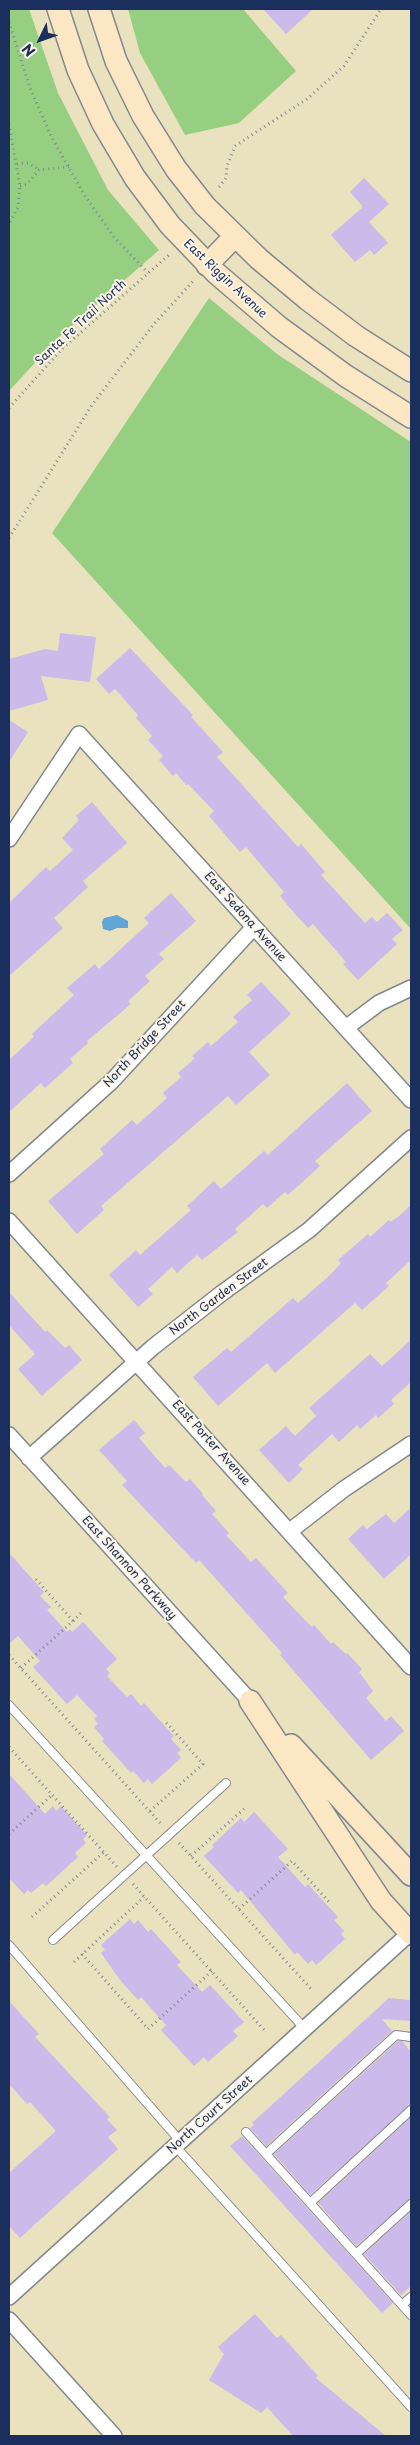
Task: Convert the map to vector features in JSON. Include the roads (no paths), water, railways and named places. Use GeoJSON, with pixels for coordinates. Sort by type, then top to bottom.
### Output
{"type":"FeatureCollection","features":[{"type":"Feature","properties":{"kind":"main road","name":"East Riggin Avenue"},"geometry":{"type":"LineString","coordinates":[[58,9],[78,70],[113,143],[159,211],[207,265],[250,304],[346,376],[411,417]]}},
{"type":"Feature","properties":{"kind":"main road"},"geometry":{"type":"LineString","coordinates":[[99,9],[119,67],[153,135],[188,185],[235,236],[323,312],[411,371]]}},
{"type":"Feature","properties":{"kind":"main road"},"geometry":{"type":"LineString","coordinates":[[207,265],[235,236]]}},
{"type":"Feature","properties":{"kind":"main road","name":"East Shannon Parkway"},"geometry":{"type":"LineString","coordinates":[[250,1701],[411,1874]]}},
{"type":"Feature","properties":{"kind":"main road","name":"East Shannon Parkway"},"geometry":{"type":"LineString","coordinates":[[250,1701],[381,1901],[411,1933]]}},
{"type":"Feature","properties":{"kind":"street","name":"East Sedona Avenue"},"geometry":{"type":"LineString","coordinates":[[9,839],[79,734],[347,1027],[411,1100]]}},
{"type":"Feature","properties":{"kind":"street","name":"North Bridge Street"},"geometry":{"type":"LineString","coordinates":[[9,1174],[112,1082],[254,927]]}},
{"type":"Feature","properties":{"kind":"street"},"geometry":{"type":"LineString","coordinates":[[347,1027],[379,1003],[411,988]]}},
{"type":"Feature","properties":{"kind":"street","name":"North Garden Street"},"geometry":{"type":"LineString","coordinates":[[29,1458],[136,1361],[215,1298],[309,1230],[411,1138]]}},
{"type":"Feature","properties":{"kind":"street","name":"East Porter Avenue"},"geometry":{"type":"LineString","coordinates":[[9,1221],[411,1666]]}},
{"type":"Feature","properties":{"kind":"street","name":"East Shannon Parkway"},"geometry":{"type":"LineString","coordinates":[[9,1435],[250,1701]]}},
{"type":"Feature","properties":{"kind":"street"},"geometry":{"type":"LineString","coordinates":[[290,1531],[357,1480],[411,1444]]}},
{"type":"Feature","properties":{"kind":"street","name":"North Court Street"},"geometry":{"type":"LineString","coordinates":[[9,2297],[411,1933]]}},
{"type":"Feature","properties":{"kind":"street"},"geometry":{"type":"LineString","coordinates":[[9,2320],[114,2436]]}},
{"type":"Feature","properties":{"kind":"lane"},"geometry":{"type":"LineString","coordinates":[[9,1705],[305,2029]]}},
{"type":"Feature","properties":{"kind":"lane"},"geometry":{"type":"LineString","coordinates":[[52,1940],[226,1783]]}},
{"type":"Feature","properties":{"kind":"lane"},"geometry":{"type":"LineString","coordinates":[[9,1945],[178,2144],[411,2407]]}},
{"type":"Feature","properties":{"kind":"lane"},"geometry":{"type":"LineString","coordinates":[[266,2154],[396,2035],[411,2037]]}},
{"type":"Feature","properties":{"kind":"lane"},"geometry":{"type":"LineString","coordinates":[[310,2203],[411,2110]]}},
{"type":"Feature","properties":{"kind":"lane"},"geometry":{"type":"LineString","coordinates":[[246,2132],[411,2315]]}},
{"type":"Feature","properties":{"kind":"lane"},"geometry":{"type":"LineString","coordinates":[[356,2254],[411,2204]]}},
{"type":"Feature","properties":{"kind":"lane"},"geometry":{"type":"LineString","coordinates":[[402,2305],[411,2297]]}},
{"type":"Feature","properties":{"kind":"water"},"geometry":{"type":"Polygon","coordinates":[[[117,915],[128,921],[128,928],[117,928],[110,931],[103,929],[102,922],[104,918],[117,915]]]}}]}
